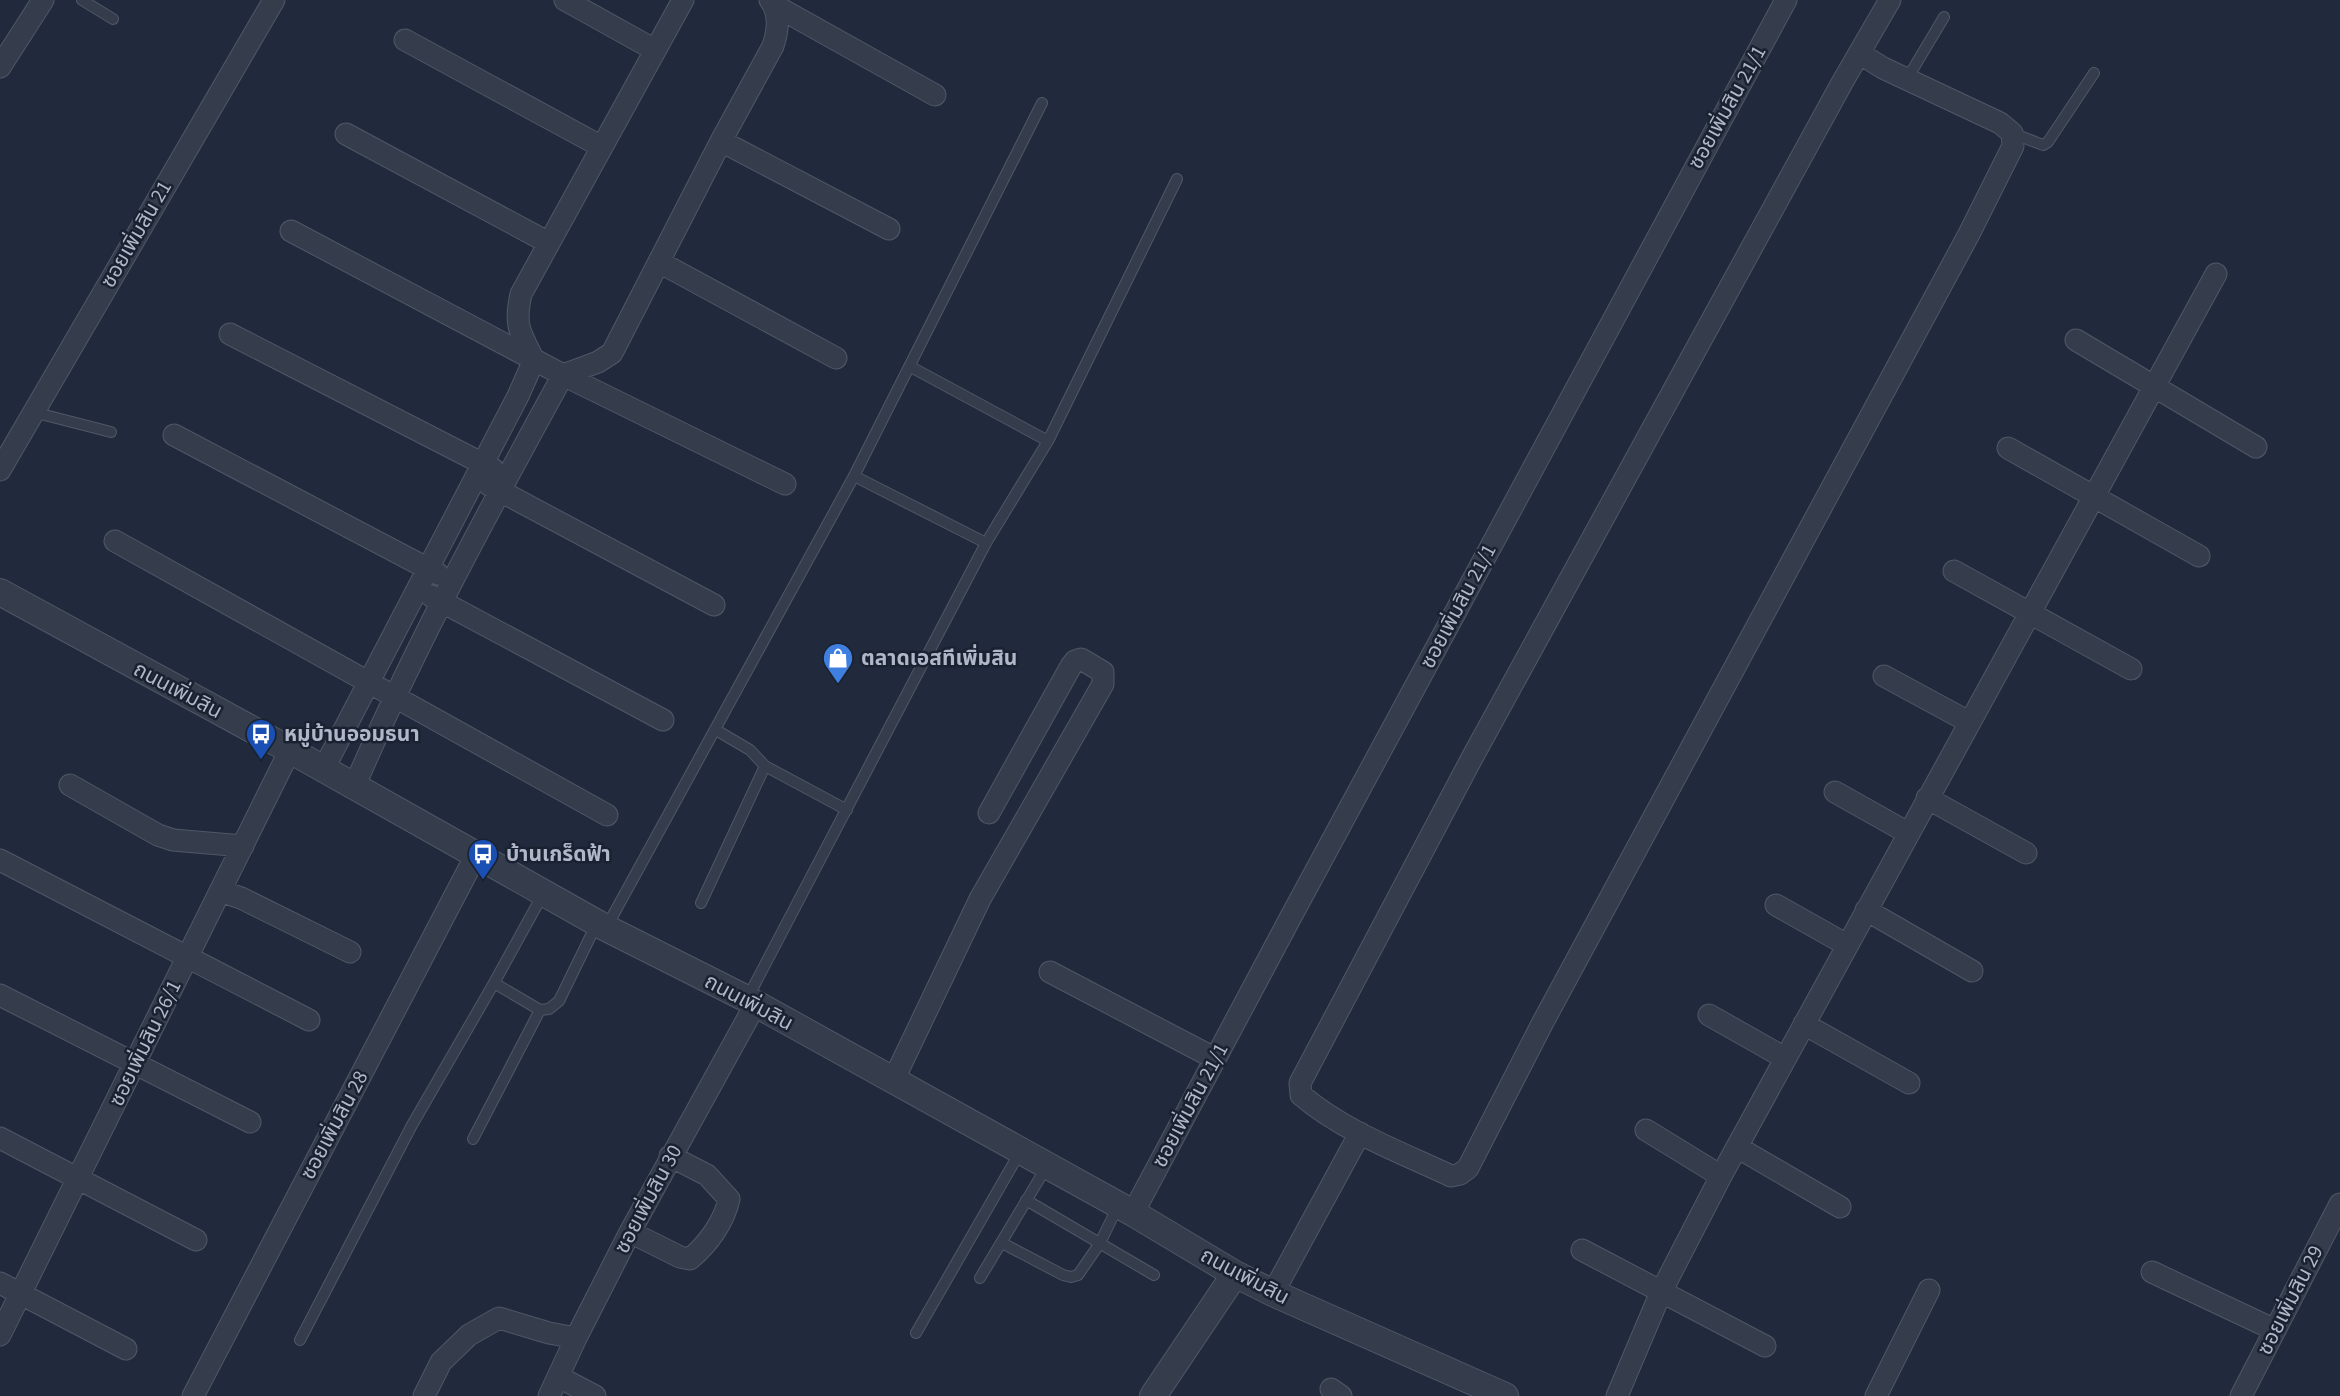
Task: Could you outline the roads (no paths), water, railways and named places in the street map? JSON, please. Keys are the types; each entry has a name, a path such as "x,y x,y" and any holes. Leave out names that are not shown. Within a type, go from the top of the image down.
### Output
{"street":[{"path":"0,67 43,0"},
{"name":"ซอยเพิ่มสิน 21","path":"0,470 274,0"},
{"path":"565,0 655,50"},
{"path":"534,360 520,332 517,316 521,294 682,0"},
{"name":"ซอยเพิ่มสิน 21/1","path":"1126,1210 1214,1058 1786,0"},
{"path":"1859,53 1883,68 2000,123 2012,134 2013,146 1969,234 1543,1022 1468,1168 1451,1176 1360,1133 1312,1105 1301,1094 1300,1083 1479,744 1859,53 1890,0"},
{"path":"772,3 935,95"},
{"path":"354,787 453,582 563,375 598,362 612,353 773,46 778,30 772,3"},
{"path":"405,40 602,147"},
{"path":"346,134 549,243"},
{"path":"721,141 889,229"},
{"path":"292,231 563,375 785,484"},
{"path":"659,262 835,358"},
{"path":"1617,1396 1661,1292 1721,1176 2216,274"},
{"path":"230,334 504,484 714,605"},
{"path":"2076,340 2256,447"},
{"path":"323,770 534,360"},
{"path":"174,435 453,582"},
{"path":"2008,448 2199,556"},
{"path":"115,541 607,815"},
{"path":"1954,571 2131,670"},
{"path":"417,587 663,720"},
{"name":"ถนนเพิ่มสิน","path":"0,592 290,750 543,894 751,1002 1126,1210 1235,1274 1463,1387 1505,1396"},
{"path":"893,1081 980,899 1103,684 1103,672 1081,659 1075,661 989,813"},
{"path":"1884,676 1969,722"},
{"name":"ซอยเพิ่มสิน 26/1","path":"0,1335 290,750"},
{"path":"70,785 158,835 173,840 243,846"},
{"path":"1835,792 1908,833"},
{"path":"1927,798 2026,853"},
{"name":"ซอยเพิ่มสิน 28","path":"192,1396 476,855"},
{"path":"0,860 309,1020"},
{"path":"220,891 242,898 350,953"},
{"path":"1776,905 1847,945"},
{"path":"1866,910 1972,971"},
{"path":"1050,972 1214,1058"},
{"path":"0,995 250,1122"},
{"name":"ซอยเพิ่มสิน 30","path":"549,1396 630,1232 751,1002"},
{"path":"1709,1014 1785,1058"},
{"path":"1804,1024 1909,1083"},
{"path":"1646,1130 1721,1176"},
{"path":"1273,1293 1360,1133"},
{"path":"0,1138 196,1240"},
{"path":"1737,1147 1840,1207"},
{"path":"630,1232 680,1257 690,1259 709,1241 727,1209 729,1199 707,1175 670,1156"},
{"name":"ซอยเพิ่มสิน 29","path":"2241,1396 2340,1204"},
{"path":"1582,1250 1765,1346"},
{"path":"2152,1272 2275,1329"},
{"path":"1153,1396 1235,1274"},
{"path":"0,1283 126,1349"},
{"path":"1876,1396 1929,1290"},
{"path":"424,1396 441,1362 469,1335 499,1318 576,1338"},
{"path":"559,1377 595,1396"}],"lane":[{"path":"82,0 113,19"},
{"path":"1907,79 1944,17"},
{"path":"2012,134 2043,145 2048,142 2094,73"},
{"path":"494,983 540,1010 550,1009 558,1001 716,730 855,476 1042,103"},
{"path":"751,1002 986,543 1048,441 1177,178"},
{"path":"911,367 1048,441"},
{"path":"33,412 111,432"},
{"path":"855,476 986,543"},
{"path":"716,730 750,750 765,766 847,810"},
{"path":"701,903 765,766"},
{"path":"300,1340 412,1125 543,894"},
{"path":"473,1139 540,1010"},
{"path":"916,1333 1020,1152"},
{"path":"980,1278 1047,1166"},
{"path":"1026,1200 1154,1275"},
{"path":"1002,1243 1071,1277 1083,1270 1126,1210"}],"place":[{"name":"ตลาดเอสทีเพิ่มสิน","path":"838,685"},
{"name":"หมู่บ้านออมธนา","path":"261,761"},
{"name":"บ้านเกร็ดฟ้า","path":"483,881"}]}
